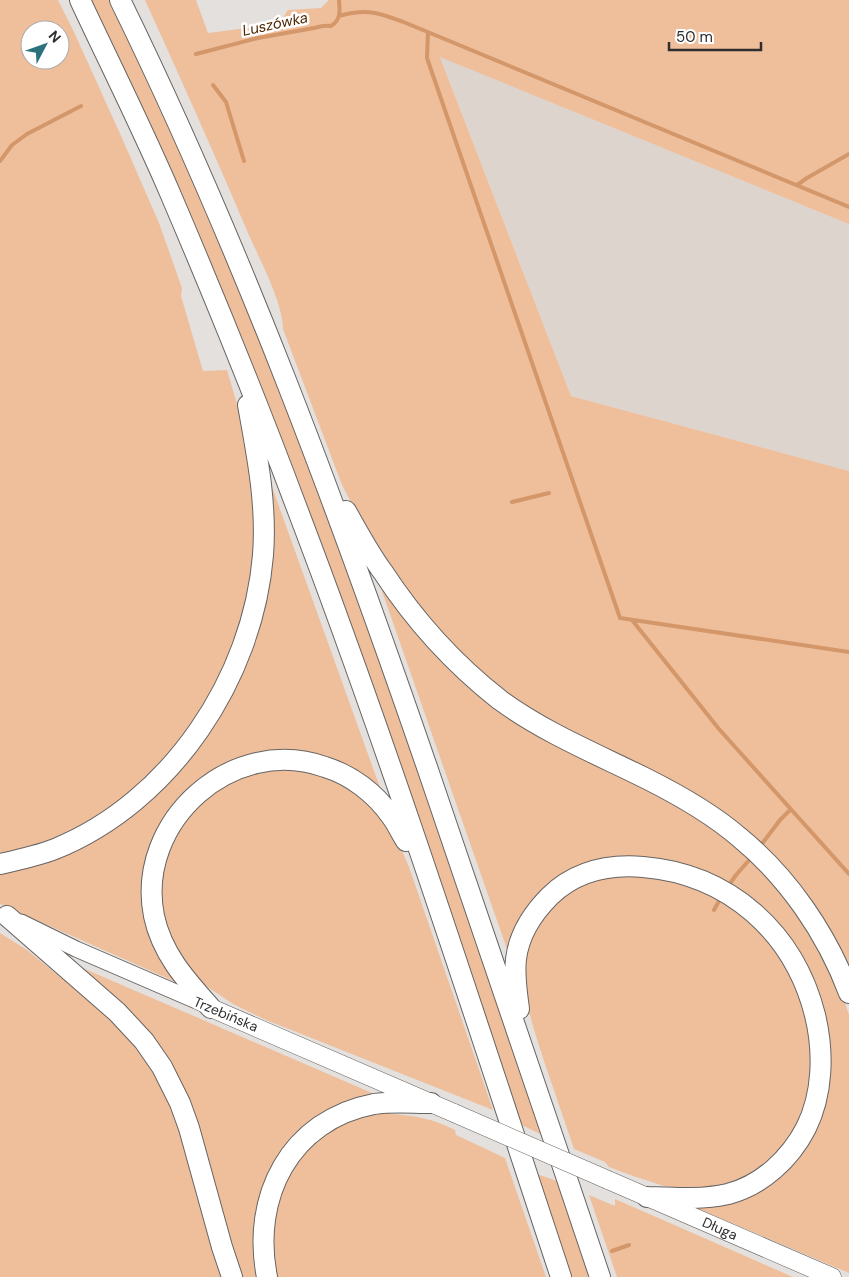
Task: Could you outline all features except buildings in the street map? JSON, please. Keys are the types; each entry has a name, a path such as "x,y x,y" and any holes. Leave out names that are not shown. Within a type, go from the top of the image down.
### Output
{"highway":[{"path":"80,0 142,131 213,294 321,571 427,874 562,1277"},
{"path":"120,0 168,100 210,196 284,375 318,464 382,636 600,1277"},
{"path":"0,864 41,854 68,844 119,813 154,784 172,764 204,722 226,684 237,661 258,590 264,538 260,474 242,366"},
{"path":"318,464 383,573 417,620 438,644 494,694 532,721 679,796 703,810 738,836 770,866 811,918 830,952 849,993"},
{"path":"211,1008 177,968 164,945 154,917 152,882 158,855 173,821 192,798 220,777 248,765 278,760 308,762 337,771 363,787 384,807 427,874"},
{"path":"524,1051 515,973 519,944 530,921 544,902 565,883 585,873 606,867 638,866 668,870 695,878 721,890 749,909 781,941 799,970 806,987 813,1006 820,1041 821,1058 818,1092 809,1123 793,1150 773,1170 753,1184 740,1190 704,1198 647,1197"},
{"path":"3,914 117,1012 144,1041 162,1067 190,1128 232,1277"},
{"path":"267,1277 263,1247 267,1207 280,1171 302,1140 332,1119 354,1110 388,1102 431,1103"}],"main road":[{"name":"Trzebińska","path":"3,914 76,949 608,1180"},
{"name":"Długa","path":"608,1180 832,1277"}],"shaded area":[{"path":"0,0 58,0 68,20 20,20 20,70 70,70 70,24 159,223 182,288 181,296 203,371 227,370 247,438 256,497 256,558 245,617 209,700 159,768 104,815 64,838 0,856"},
{"path":"89,0 112,0 204,201 288,408 342,549 454,871 542,1135 518,1123 433,872"},
{"path":"145,0 196,0 208,33 247,28 275,30 288,10 321,8 329,0 849,0 849,224 440,57 571,396 849,471 849,974 790,876 489,682 421,614 368,535 342,485 283,329 282,318 270,281"},
{"path":"440,56 849,224 849,471 571,396"},
{"path":"271,484 383,796 362,777 242,759 150,860 178,983 0,904 0,869 112,826 235,680"},
{"path":"376,574 440,655 662,793 741,847 806,923 843,997 849,1015 849,1273 694,1207 792,1164 804,1150 816,1130 824,1111 828,1087 828,1031 820,997 796,947 738,890 590,864 508,952"},
{"path":"291,767 332,777 372,803 394,832 409,867 493,1110 266,1020 233,1004 198,979 176,953 159,905 159,883 169,841 196,804 248,773"},
{"path":"621,875 648,876 697,888 740,912 774,946 803,998 813,1056 807,1105 791,1141 769,1163 748,1177 713,1189 664,1186 609,1167 605,1162 574,1149 531,1018 523,978 523,966 528,947 537,926 556,902 586,884"},
{"path":"0,933 27,950 60,977 63,974 129,1031 174,1106 225,1277 0,1277"},
{"path":"78,966 379,1096 295,1135 281,1152 271,1169 261,1277 237,1277 185,1102"},
{"path":"390,1109 390,1114 423,1118 447,1126 455,1130 456,1135 505,1158 546,1277 274,1277 271,1220 295,1159 335,1124"},
{"path":"537,1174 557,1181 589,1277 571,1277"},
{"path":"589,1195 615,1206 615,1199 793,1277 617,1277"}],"waterway":[{"name":"Luszówka","path":"196,54 258,38 331,26 338,18 340,11 339,0"},
{"path":"339,16 358,12 381,14 849,207"},
{"path":"428,32 427,58 620,618 849,652"},
{"path":"213,85 226,102 244,161"},
{"name":"Luszówka","path":"0,161 12,145 27,134 81,106"},
{"path":"797,185 849,154"},
{"path":"512,502 549,493"},
{"path":"632,620 719,729 849,874"},
{"path":"761,845 791,809"},
{"path":"729,885 751,858"},
{"path":"714,910 720,899"},
{"path":"612,1251 629,1245"}]}
